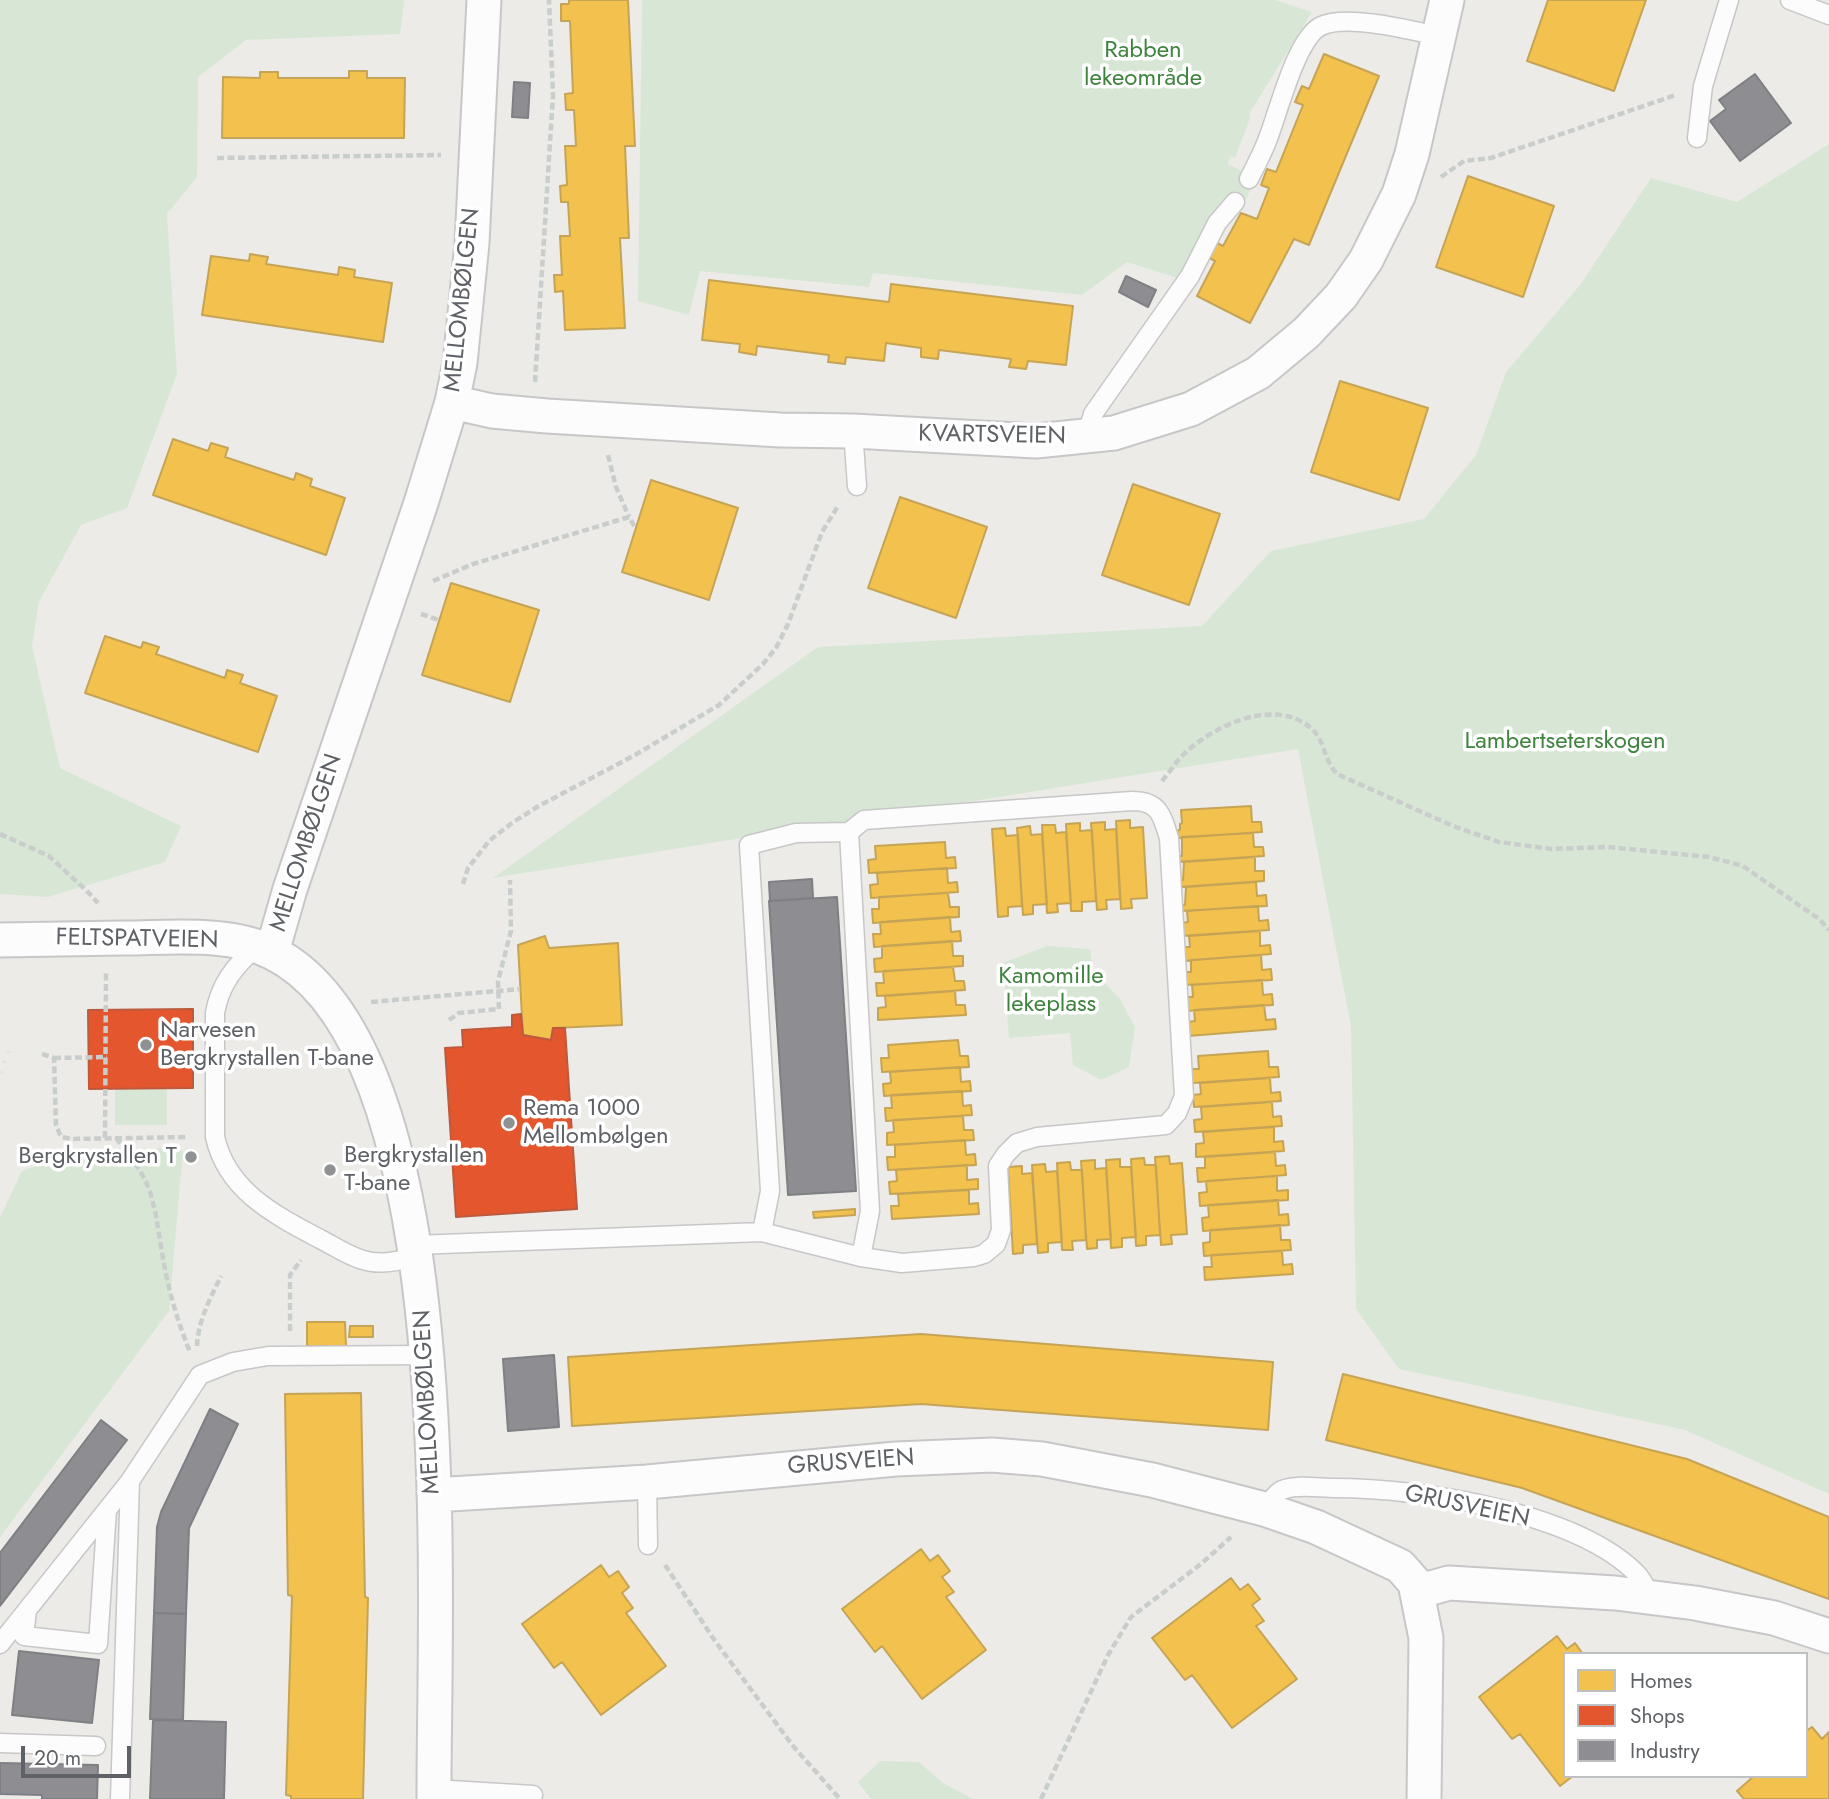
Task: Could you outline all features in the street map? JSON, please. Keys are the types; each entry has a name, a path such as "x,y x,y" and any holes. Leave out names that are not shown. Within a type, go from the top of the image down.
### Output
{"street":[{"name":"MELLOMBØLGEN","path":"434,1794 434,1495 427,1355 416,1251 390,1138 371,1072 335,1007 309,978 264,950 290,889 421,503 452,402 463,338 472,243 484,0"},
{"name":"KVARTSVEIEN","path":"452,402 492,411 606,419 1036,442 1114,433 1191,409 1258,373 1306,333 1341,296 1366,260 1399,194 1412,154 1447,0"},
{"name":"FELTSPATVEIEN","path":"0,940 196,937 240,942 264,950"},
{"name":"GRUSVEIEN","path":"434,1495 647,1482 896,1459 992,1455 1042,1459 1152,1480 1261,1509 1316,1527 1400,1566 1415,1583 1417,1592"},
{"path":"1424,1799 1426,1638 1417,1592 1449,1583 1615,1593 1695,1603 1774,1618 1829,1636"}],"lane":[{"path":"1697,138 1703,86 1729,0"},
{"path":"1790,0 1829,15"},
{"path":"1249,179 1267,140 1294,67 1309,37 1321,26 1338,23 1378,24 1438,36"},
{"path":"1086,438 1093,414 1190,276 1217,223 1235,202"},
{"path":"853,431 857,486"},
{"path":"357,1273 416,1251 762,1232 862,1257 902,1263 964,1259 984,1254 996,1244 1001,1230 998,1166 1017,1143 1037,1137 1166,1125 1177,1113 1184,1097 1169,838 1160,812 1146,801 864,820 849,832 796,834 749,845 770,1191 762,1232"},
{"path":"849,832 870,1211 862,1257"},
{"path":"264,950 232,970 218,999 215,1013 215,1138 219,1155 227,1171 264,1208 339,1249 364,1260 379,1263"},
{"path":"0,1644 130,1481 200,1375 233,1362 268,1356 427,1355"},
{"path":"120,1799 130,1481"},
{"path":"647,1482 648,1545"},
{"name":"GRUSVEIEN","path":"1261,1509 1280,1491 1295,1488 1360,1488 1443,1497 1506,1510 1570,1532 1615,1555 1639,1576 1651,1597"},
{"path":"27,1610 24,1636 98,1644 107,1510"},
{"path":"0,1743 96,1746"},
{"path":"434,1794 533,1795"}],"path":[{"path":"534,393 553,95 550,0"},
{"path":"1445,175 1464,162 1492,158 1703,86"},
{"path":"217,158 477,155"},
{"path":"606,419 606,444 611,467 629,517 636,528"},
{"path":"463,884 468,869 489,841 512,823 719,705 764,664 788,624 822,532 838,506 857,486"},
{"path":"428,584 473,564 629,517"},
{"path":"1146,801 1185,752 1216,731 1239,719 1258,715 1296,719 1318,735 1329,766 1337,774 1453,826 1499,842 1552,849 1620,848 1709,858 1744,866 1819,919 1829,930"},
{"path":"0,834 49,856 104,910"},
{"path":"449,1020 459,1013 499,1009 498,981 511,930 510,880"},
{"path":"106,969 106,1138"},
{"path":"366,1003 520,989"},
{"path":"42,1054 54,1058 107,1057"},
{"path":"54,1058 59,1134 72,1139 215,1138"},
{"path":"116,1138 135,1163 151,1195 178,1322"},
{"path":"290,1335 290,1275 299,1262"},
{"path":"200,1375 198,1334 206,1305 221,1276"},
{"path":"1041,1799 1108,1655 1131,1617 1201,1564 1261,1509"},
{"path":"648,1545 655,1550 715,1641 785,1735 840,1799"}],"green space":[{"path":"0,0 404,0 400,34 246,40 198,77 197,177 167,214 177,374 127,508 81,525 39,602 32,646 60,768 181,826 165,862 48,897 0,894"},
{"name":"Rabben lekeområde","path":"642,0 1275,0 1312,12 1249,114 1250,118 1235,158 1230,156 1228,164 1255,178 1245,202 1231,204 1187,281 1127,262 1082,295 873,273 869,287 700,271 689,315 638,301"},
{"name":"Lambertseterskogen","path":"1829,144 1829,1494 1685,1430 1399,1369 1356,1309 1351,1027 1298,749 493,878 818,647 1202,626 1271,551 1424,519 1476,455 1506,372 1580,285 1651,178 1737,202"},
{"name":"Kamomille lekeplass","path":"1047,946 1090,949 1093,970 1120,999 1135,1027 1129,1067 1101,1080 1073,1065 1070,1033 1009,1038 1003,963"},
{"path":"167,1088 167,1125 115,1125 115,1089"},
{"path":"178,1148 183,1151 169,1311 0,1537 0,1217 22,1171 90,1149"},
{"path":"880,1761 919,1762 943,1783 973,1799 871,1799 858,1782"}],"building: Homes":[{"path":"569,0 628,0 635,146 625,146 629,238 620,238 625,328 565,330 563,291 555,292 554,275 562,275 560,236 570,236 568,202 561,202 560,186 567,185 565,146 576,146 574,110 566,110 565,94 573,93 570,21 561,21 561,4 569,4"},
{"path":"1548,0 1646,0 1614,91 1527,61"},
{"path":"1324,54 1379,76 1309,245 1294,239 1250,323 1197,296 1215,261 1209,258 1217,243 1223,246 1241,213 1257,219 1269,188 1261,185 1267,169 1276,172 1303,105 1295,102 1302,86 1309,89"},
{"path":"349,71 367,71 367,78 405,78 404,138 222,138 223,77 260,78 260,72 278,72 278,78 349,78"},
{"path":"1468,176 1554,206 1523,297 1436,267"},
{"path":"250,254 268,257 266,264 338,275 339,267 355,270 354,277 392,283 383,342 202,315 211,256 249,261"},
{"path":"709,280 889,302 891,284 1073,306 1066,365 1028,361 1026,369 1009,367 1011,359 939,350 938,359 921,357 921,348 886,343 884,361 846,357 845,364 828,362 829,355 757,346 756,355 739,352 740,344 702,340"},
{"path":"1340,381 1428,408 1399,500 1311,472"},
{"path":"173,439 208,451 211,443 228,448 225,457 294,480 296,473 312,479 310,486 345,498 326,555 153,495"},
{"path":"651,480 738,508 709,600 622,572"},
{"path":"1133,484 1220,514 1189,605 1102,575"},
{"path":"900,497 987,527 956,618 868,588"},
{"path":"451,583 539,610 510,702 422,675"},
{"path":"105,636 141,648 143,642 159,647 156,654 225,678 227,670 243,675 240,683 277,696 258,752 85,693"},
{"path":"1251,806 1252,822 1261,822 1262,832 1175,838 1174,831 1180,830 1182,823 1181,810"},
{"path":"1130,820 1130,828 1143,827 1147,898 1131,899 1132,908 1121,909 1116,821"},
{"path":"1105,822 1105,830 1116,829 1120,899 1106,900 1107,909 1097,910 1091,823"},
{"path":"1080,823 1080,831 1092,830 1096,901 1082,902 1082,911 1071,911 1066,824"},
{"path":"1042,825 1055,825 1056,833 1066,832 1071,903 1057,904 1058,912 1047,913"},
{"path":"1030,826 1031,835 1042,834 1047,904 1033,905 1033,914 1023,915 1017,828"},
{"path":"1005,828 1006,836 1018,835 1022,906 1008,907 1008,916 998,917 992,829"},
{"path":"1253,833 1254,847 1263,847 1264,856 1176,862 1176,856 1182,856 1182,837"},
{"path":"945,842 946,858 955,857 956,868 869,873 868,860 876,859 875,846"},
{"path":"1255,857 1255,871 1264,871 1264,881 1179,887 1178,881 1183,880 1184,862"},
{"path":"947,868 948,883 957,882 958,892 871,898 870,885 878,884 877,873"},
{"path":"1256,882 1257,896 1266,895 1267,906 1180,911 1179,905 1185,905 1186,887"},
{"path":"948,893 950,907 959,907 959,917 873,923 872,909 879,909 879,897"},
{"path":"1258,906 1259,921 1268,920 1269,930 1181,936 1180,923 1188,922 1187,911"},
{"path":"950,917 951,932 960,931 961,941 874,947 873,934 881,934 880,922"},
{"path":"1260,931 1260,946 1270,945 1271,954 1182,961 1182,947 1190,947 1189,936"},
{"path":"545,936 549,948 618,943 622,1025 553,1028 551,1040 523,1035 518,945"},
{"path":"952,941 953,956 963,956 963,966 875,972 874,959 882,958 882,946"},
{"path":"1261,955 1262,970 1271,969 1272,980 1185,985 1184,972 1191,972 1191,960"},
{"path":"953,967 955,981 964,981 965,990 877,996 876,983 884,983 883,971"},
{"path":"1262,980 1263,995 1272,994 1273,1005 1186,1011 1185,997 1193,997 1192,985"},
{"path":"955,991 956,1005 965,1005 966,1015 878,1020 878,1008 886,1007 885,996"},
{"path":"1264,1005 1266,1020 1275,1019 1276,1029 1188,1036 1187,1022 1195,1021 1194,1010"},
{"path":"958,1040 960,1056 968,1056 969,1067 882,1072 881,1058 889,1058 888,1045"},
{"path":"1268,1051 1269,1067 1278,1067 1279,1077 1192,1083 1191,1069 1199,1069 1198,1056"},
{"path":"960,1067 961,1082 970,1081 971,1091 884,1096 883,1084 891,1083 890,1072"},
{"path":"1270,1078 1271,1093 1280,1092 1281,1101 1194,1107 1193,1095 1201,1094 1200,1083"},
{"path":"962,1091 963,1106 971,1105 972,1115 886,1121 885,1108 892,1108 891,1095"},
{"path":"1272,1102 1273,1117 1281,1116 1282,1126 1195,1132 1194,1120 1202,1119 1201,1107"},
{"path":"963,1116 964,1130 973,1130 974,1140 887,1145 887,1133 894,1132 893,1120"},
{"path":"1274,1127 1274,1142 1283,1141 1284,1151 1196,1157 1196,1144 1204,1143 1203,1132"},
{"path":"965,1140 966,1155 975,1154 976,1165 888,1170 887,1157 895,1157 895,1145"},
{"path":"1275,1152 1276,1166 1285,1165 1286,1175 1198,1182 1197,1168 1205,1168 1205,1157"},
{"path":"1169,1156 1170,1164 1182,1163 1187,1234 1171,1235 1172,1244 1161,1245 1155,1157"},
{"path":"1144,1158 1145,1165 1156,1165 1160,1235 1146,1236 1146,1245 1136,1246 1131,1159"},
{"path":"1120,1159 1120,1167 1131,1167 1136,1237 1122,1238 1122,1247 1111,1248 1106,1160"},
{"path":"1095,1160 1095,1169 1106,1168 1111,1239 1097,1240 1097,1248 1087,1249 1081,1161"},
{"path":"1070,1162 1071,1170 1082,1170 1086,1240 1072,1241 1073,1250 1062,1250 1057,1163"},
{"path":"1045,1164 1046,1172 1057,1171 1062,1242 1048,1243 1048,1252 1038,1253 1032,1165"},
{"path":"967,1165 967,1180 978,1179 978,1189 890,1194 889,1182 897,1181 896,1170"},
{"path":"1022,1166 1022,1174 1032,1173 1037,1244 1023,1245 1023,1253 1013,1254 1008,1167"},
{"path":"1277,1176 1277,1191 1288,1190 1288,1200 1200,1206 1199,1193 1207,1192 1206,1181"},
{"path":"969,1190 969,1204 978,1203 979,1214 892,1219 891,1206 899,1206 898,1194"},
{"path":"1278,1200 1279,1215 1288,1214 1289,1225 1203,1231 1202,1218 1209,1217 1208,1205"},
{"path":"855,1209 855,1215 814,1218 813,1212"},
{"path":"1280,1225 1281,1240 1290,1240 1291,1250 1204,1256 1203,1243 1210,1242 1210,1230"},
{"path":"1282,1251 1283,1265 1292,1264 1293,1274 1205,1280 1204,1267 1212,1267 1211,1255"},
{"path":"307,1322 345,1322 346,1346 307,1346"},
{"path":"350,1326 373,1326 373,1337 349,1337"},
{"path":"921,1334 1273,1362 1268,1430 921,1404 572,1426 568,1357"},
{"path":"1343,1374 1687,1459 1829,1517 1829,1599 1522,1488 1326,1440"},
{"path":"361,1393 365,1597 368,1598 363,1799 291,1799 291,1796 286,1795 292,1596 288,1595 285,1394"},
{"path":"921,1549 930,1561 938,1555 950,1571 942,1577 954,1592 946,1597 986,1650 922,1699 882,1646 875,1652 842,1609"},
{"path":"601,1565 609,1577 618,1571 629,1587 622,1593 633,1608 626,1613 666,1666 601,1715 562,1662 554,1668 522,1624"},
{"path":"1231,1578 1240,1590 1248,1584 1260,1599 1252,1605 1264,1621 1256,1626 1297,1679 1232,1728 1192,1675 1185,1680 1152,1638"},
{"path":"1557,1636 1567,1649 1575,1643 1582,1652 1563,1652 1563,1778 1570,1778 1560,1786 1520,1734 1512,1739 1479,1697"},
{"path":"1812,1727 1822,1739 1829,1732 1829,1799 1744,1799 1737,1791 1752,1778 1808,1778 1808,1730"}],"building: Shops":[{"path":"193,1009 193,1088 89,1089 88,1010"},
{"path":"521,1014 523,1035 551,1040 553,1028 565,1028 577,1209 456,1217 445,1048 463,1047 462,1030 512,1027 512,1015"}],"building: Industry":[{"path":"1755,74 1791,123 1740,161 1710,121 1726,109 1719,100"},
{"path":"514,82 530,83 528,118 512,117"},
{"path":"1126,276 1156,290 1148,307 1119,292"},
{"path":"812,879 813,898 770,901 769,882"},
{"path":"837,897 856,1191 788,1195 769,901"},
{"path":"554,1355 559,1427 508,1431 503,1359"},
{"path":"210,1409 238,1424 189,1528 186,1614 154,1613 157,1527 161,1512"},
{"path":"101,1420 127,1440 0,1606 0,1553"},
{"path":"154,1613 186,1614 183,1720 150,1719"},
{"path":"19,1651 99,1660 92,1723 12,1715"},
{"path":"153,1720 226,1722 224,1799 150,1799"},
{"path":"0,1763 98,1765 97,1799 42,1799 42,1795 0,1794"}],"railway":[{"path":"0,1073 9,1051"}],"place":[{"name":"Narvesen Bergkrystallen T-bane","path":"146,1045"},
{"name":"Rema 1000 Mellombølgen","path":"509,1123"},
{"name":"Bergkrystallen T","path":"191,1157"},
{"name":"Bergkrystallen T-bane","path":"330,1170"}]}
